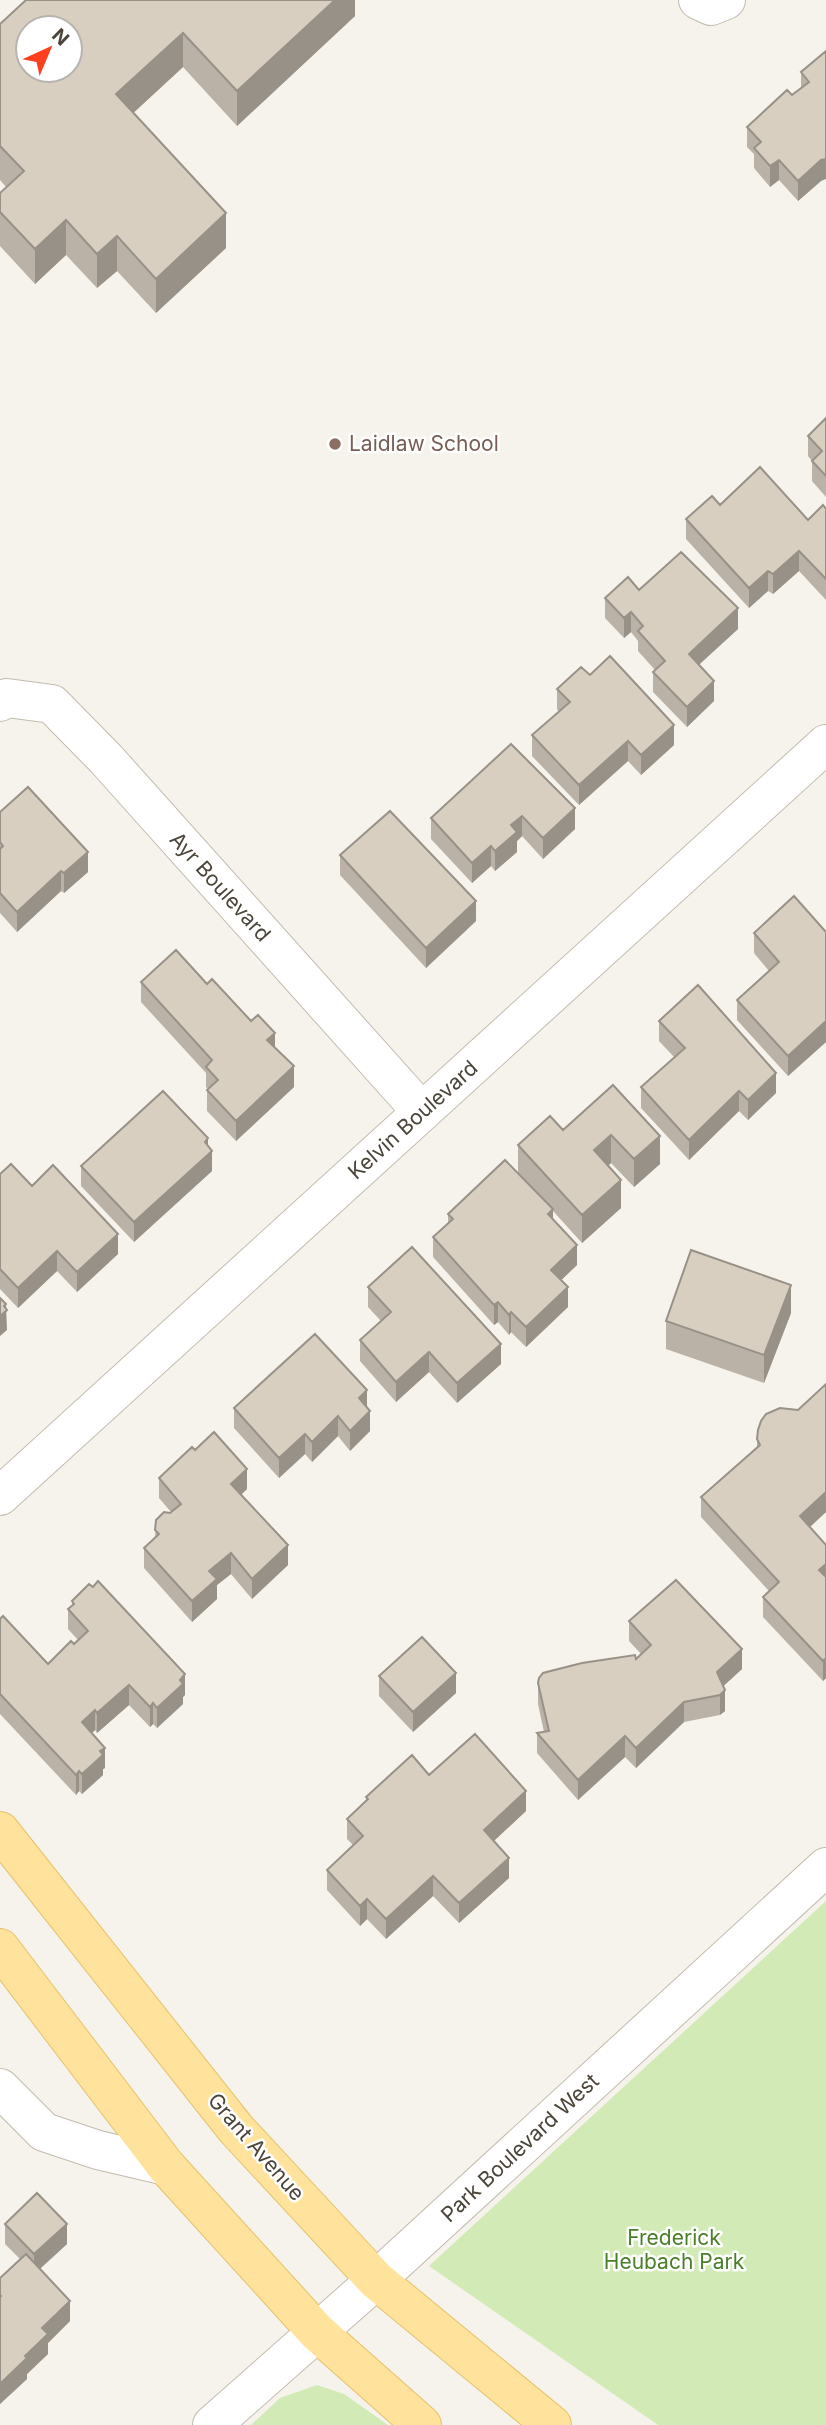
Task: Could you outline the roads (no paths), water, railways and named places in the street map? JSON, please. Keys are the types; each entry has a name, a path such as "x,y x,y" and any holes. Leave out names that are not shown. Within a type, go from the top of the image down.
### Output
{"main road":[{"name":"Grant Avenue","path":"0,1831 236,2129 376,2280 552,2425"},
{"path":"0,1948 166,2166 317,2332 422,2425"}],"street":[{"path":"698,0 711,6 726,0"},
{"name":"Ayr Boulevard","path":"0,702 7,698 52,704 106,759 422,1112"},
{"name":"Kelvin Boulevard","path":"0,1496 826,744"},
{"name":"Park Boulevard West","path":"212,2425 376,2280 826,1867"},
{"path":"0,2088 44,2132 98,2150 166,2166"}],"place":[{"name":"Laidlaw School","path":"335,444"}],"park label":[{"name":"Frederick Heubach Park","path":"674,2250"}]}
